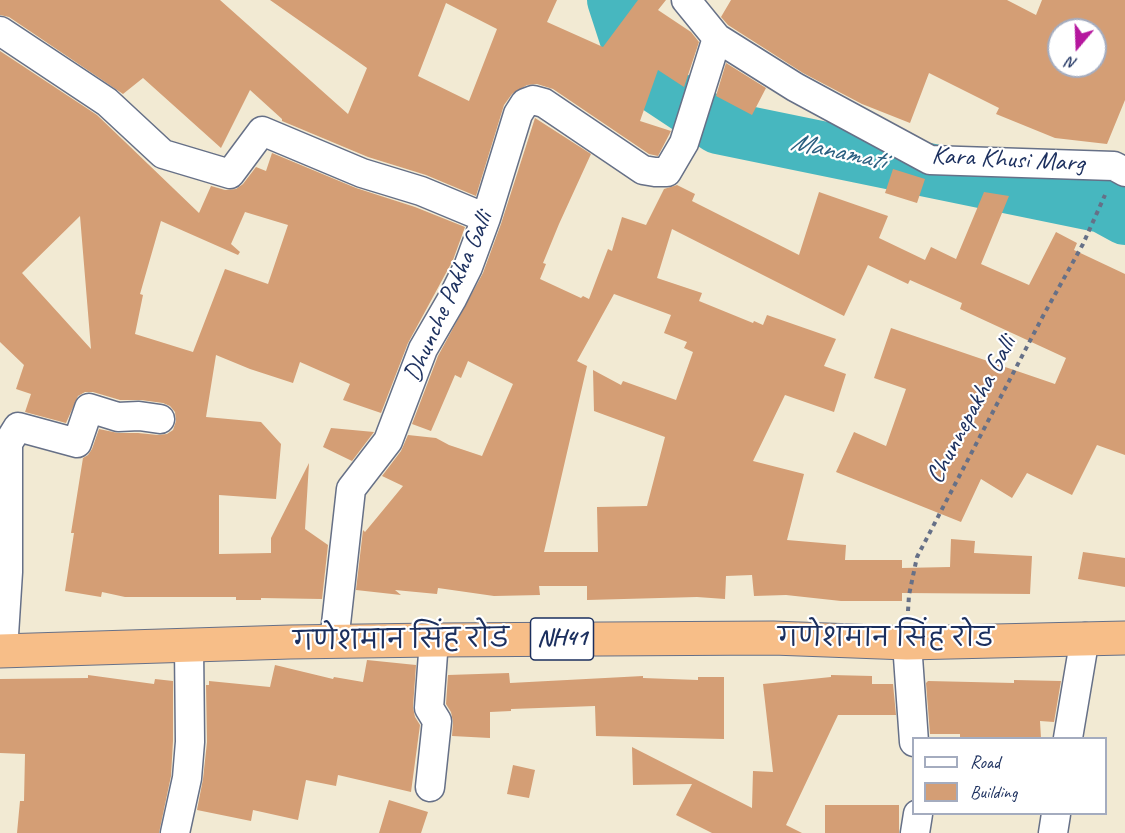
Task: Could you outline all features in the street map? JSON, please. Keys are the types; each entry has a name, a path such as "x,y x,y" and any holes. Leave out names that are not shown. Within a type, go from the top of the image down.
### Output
{"highway":[{"name":"गणेशमान सिंह रोड","path":"1,651 434,640 773,638 907,643 1085,637 1125,638"}],"street":[{"name":"Kara Khusi Marg","path":"686,0 717,38 795,87 930,160 1114,166 1125,172"},
{"path":"0,31 107,102 164,154 230,174 262,131 362,172 422,191 486,218"},
{"name":"Dhunche Pakha Galli","path":"334,642 351,489 388,441 423,349 468,267 486,218 518,114 525,103 532,100 544,103 643,170 667,171 684,143 717,38"},
{"path":"1,651 8,572 8,443 18,427 77,443 89,408 118,417 139,416 160,419"},
{"path":"1068,737 1085,637"},
{"path":"430,787 437,721 429,708 434,640"},
{"path":"907,643 914,737"},
{"path":"175,833 188,769 189,646"},
{"path":"915,833 918,815"},
{"path":"1053,833 1056,815"}],"path":[{"name":"Chunnepakha Galli","path":"907,643 909,595 917,557 1102,204"}],"building":[{"path":"0,0 220,0 348,114 367,68 270,0 557,0 547,22 603,47 638,0 666,0 658,10 691,32 699,42 684,87 658,70 640,121 671,131 658,156 649,154 553,89 537,84 527,85 512,94 504,105 476,196 426,175 368,157 282,121 250,90 221,148 143,78 123,94 9,17 0,15","holes":["446,3 497,29 469,101 418,76"]},
{"path":"731,0 1007,0 1036,15 1042,0 1125,0 1125,100 1107,144 1055,138 996,114 999,108 929,73 910,123 862,104 803,73 728,25 721,17"},
{"path":"0,51 97,115 199,213 211,186 225,190 236,189 243,184 256,167 266,171 272,153 356,188 415,207 465,227 453,260 408,343 381,413 343,400 350,384 300,362 293,383 216,355 206,417 261,422 281,444 276,499 219,495 219,554 271,553 271,538 309,463 305,529 328,545 322,599 236,600 236,597 125,597 102,592 101,597 65,591 74,533 71,533 83,458 92,449 99,429 118,433 167,434 173,430 176,421 175,412 163,403 120,400 85,392 78,396 66,423 25,412 31,394 16,389 24,365 0,342","holes":["245,212 288,225 268,284 225,269 193,352 135,334 143,295 140,294 161,221 238,255 240,252 231,244","80,216 91,349 22,273"]},
{"path":"726,63 766,88 752,115 716,96"},
{"path":"535,118 591,154 543,263 546,264 540,279 581,298 583,296 589,299 608,249 612,251 622,217 646,225 664,189 677,185 695,194 692,201 799,255 819,192 888,216 879,238 925,260 931,247 956,259 984,192 1009,196 981,264 1029,285 1056,232 1077,243 1074,250 1125,274 1125,455 1097,445 1072,495 1027,473 1012,498 981,479 961,522 836,472 854,432 886,446 906,389 874,378 891,328 1055,384 1066,358 960,309 962,303 910,280 908,284 868,265 844,316 672,229 657,278 702,293 699,301 753,323 754,321 763,325 767,315 836,339 824,366 846,374 834,412 785,395 753,461 804,474 787,540 846,545 845,560 902,560 902,568 950,567 951,539 975,541 974,553 1032,556 1030,594 902,593 902,601 841,601 786,595 754,596 752,575 726,576 725,599 697,597 587,600 587,586 539,586 540,595 494,596 438,588 437,594 395,590 401,595 356,590 363,530 365,532 403,486 382,476 401,451 408,435 436,438 482,456 513,384 468,361 461,378 455,375 431,431 412,424 438,356 483,273","holes":["614,294 671,315 664,333 687,342 684,348 693,352 676,400 623,381 621,385 593,370 594,411 665,437 647,506 597,507 598,552 544,552 587,366 577,361"]},
{"path":"893,169 925,179 917,203 885,193"},
{"path":"331,428 374,432 352,461 323,447"},
{"path":"1083,552 1125,558 1125,587 1078,579"},
{"path":"367,660 416,665 413,707 420,725 411,792 338,775 336,786 306,780 298,820 253,810 251,821 197,810 207,742 206,685 209,685 209,681 270,687 275,665 333,679 334,677 363,682"},
{"path":"509,673 510,683 643,676 643,678 698,680 698,677 724,677 724,739 596,736 595,706 490,712 490,738 452,736 453,722 446,704 448,675"},
{"path":"88,675 154,684 155,679 173,681 171,776 159,833 17,833 20,801 24,801 25,754 0,753 0,679 88,678"},
{"path":"831,675 872,676 872,684 893,684 896,715 838,715 786,825 802,833 712,833 676,815 692,784 633,785 632,747 752,808 753,771 773,772 763,684 831,677"},
{"path":"1014,680 1061,681 1054,722 1040,721 1041,737 960,737 960,734 930,734 926,683 928,681 1014,683"},
{"path":"513,765 535,770 529,798 507,794"},
{"path":"389,800 428,812 421,833 379,833"},
{"path":"825,805 899,805 899,833 825,833"}],"waterway":[{"name":"Manamati","path":"614,0 638,74 718,127 1103,206 1125,218"}]}
